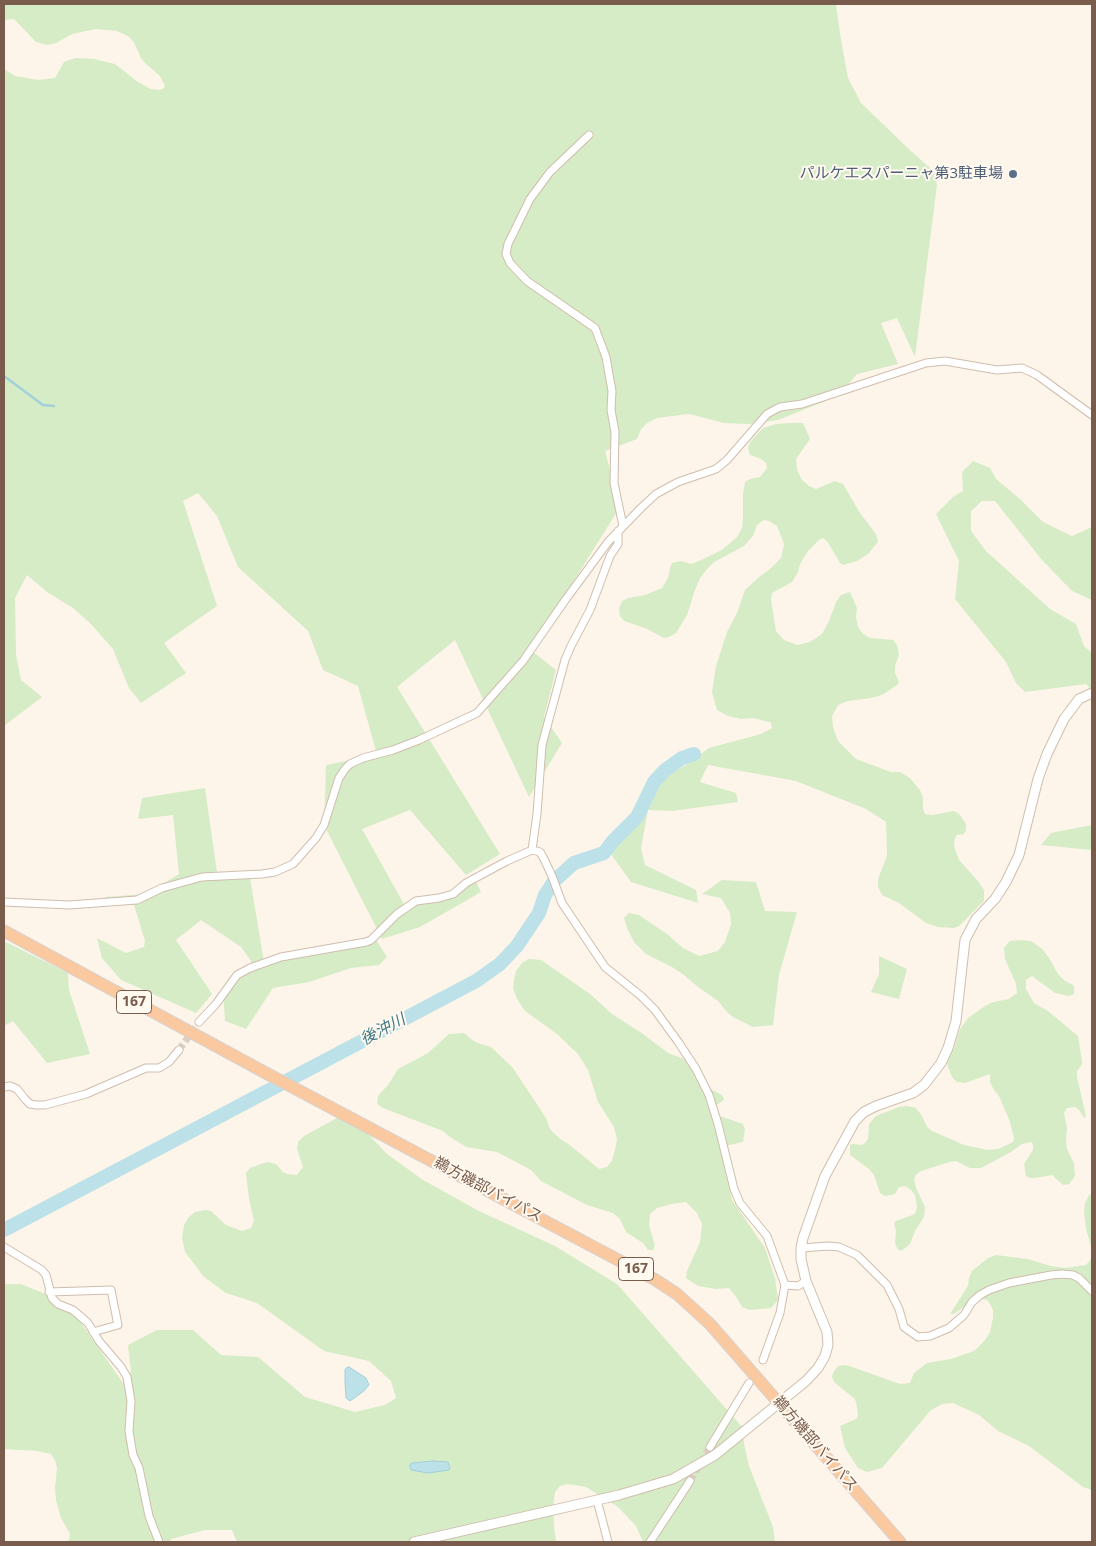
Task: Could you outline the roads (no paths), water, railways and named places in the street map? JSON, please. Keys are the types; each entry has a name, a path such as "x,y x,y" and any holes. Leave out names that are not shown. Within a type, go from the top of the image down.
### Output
{"highway":[{"name":"鵜方磯部バイパス","path":"4,932 654,1279 700,1314 900,1542"}],"street":[{"path":"532,850 537,814 542,745 565,660 590,610 610,556 618,544 621,529 614,483 615,432 611,410 612,391 606,357 594,328 527,281 510,263 506,254 508,244 530,198 550,172 589,135"},
{"path":"4,902 68,904 137,900 162,888 202,877 262,874 275,872 293,864 316,838 324,825 339,778 350,764 419,740 477,713 523,662 608,542 656,494 678,482 716,469 727,460 767,414 780,406 802,404 926,363 945,361 997,370 1022,368 1037,375 1092,416"},
{"path":"414,1542 597,1500 673,1479 715,1455 806,1381 818,1368 825,1356 828,1345 828,1332 806,1281 801,1259 801,1248 825,1176 855,1121 864,1112 914,1092 924,1085 941,1063 948,1048 956,1021 965,940 976,919 995,899 1006,882 1019,855 1038,778 1064,719 1079,699 1092,693"},
{"path":"199,1022 216,1004 237,976 250,968 281,956 366,942 371,940 397,914 416,901 453,894 466,883 507,861 532,850 540,852 552,876 562,903 606,967 641,996 654,1010 696,1069 709,1096 734,1189 740,1203 767,1236 785,1285 780,1313 763,1360"},
{"path":"4,1087 17,1088 24,1099 30,1104 45,1105 86,1094 146,1068 159,1068 168,1062 179,1050"},
{"path":"4,1247 42,1270 46,1275 52,1298 58,1304 72,1310 88,1323 127,1377 131,1401 129,1431 133,1454 139,1468 149,1516 159,1542"},
{"path":"801,1248 839,1247 857,1255 887,1285 899,1309 904,1327 918,1336 930,1336 949,1328 964,1315 972,1302 980,1295 1009,1283 1062,1274 1073,1275 1092,1290"},
{"path":"785,1285 798,1286 806,1281"},
{"path":"50,1292 111,1290 118,1325 93,1332"},
{"path":"710,1447 749,1382"},
{"path":"650,1542 690,1481"},
{"path":"597,1500 608,1542"}],"water":[{"path":"349,1367 366,1378 369,1385 350,1401 346,1398 345,1383 345,1370"},
{"path":"448,1462 450,1468 449,1470 428,1473 411,1470 410,1468 412,1463"}],"waterway":[{"path":"4,376 43,405 54,406"},
{"name":"後沖川","path":"4,1230 476,981 500,964 517,946 539,913 545,895 554,881 574,863 604,853 612,842 637,817 654,782 664,771 682,758 694,754"}],"tunnel":[{"path":"179,1050 199,1022"},
{"path":"690,1481 710,1447"}],"place":[{"name":"パルケエスパーニャ第3駐車場","path":"1013,174"}]}
